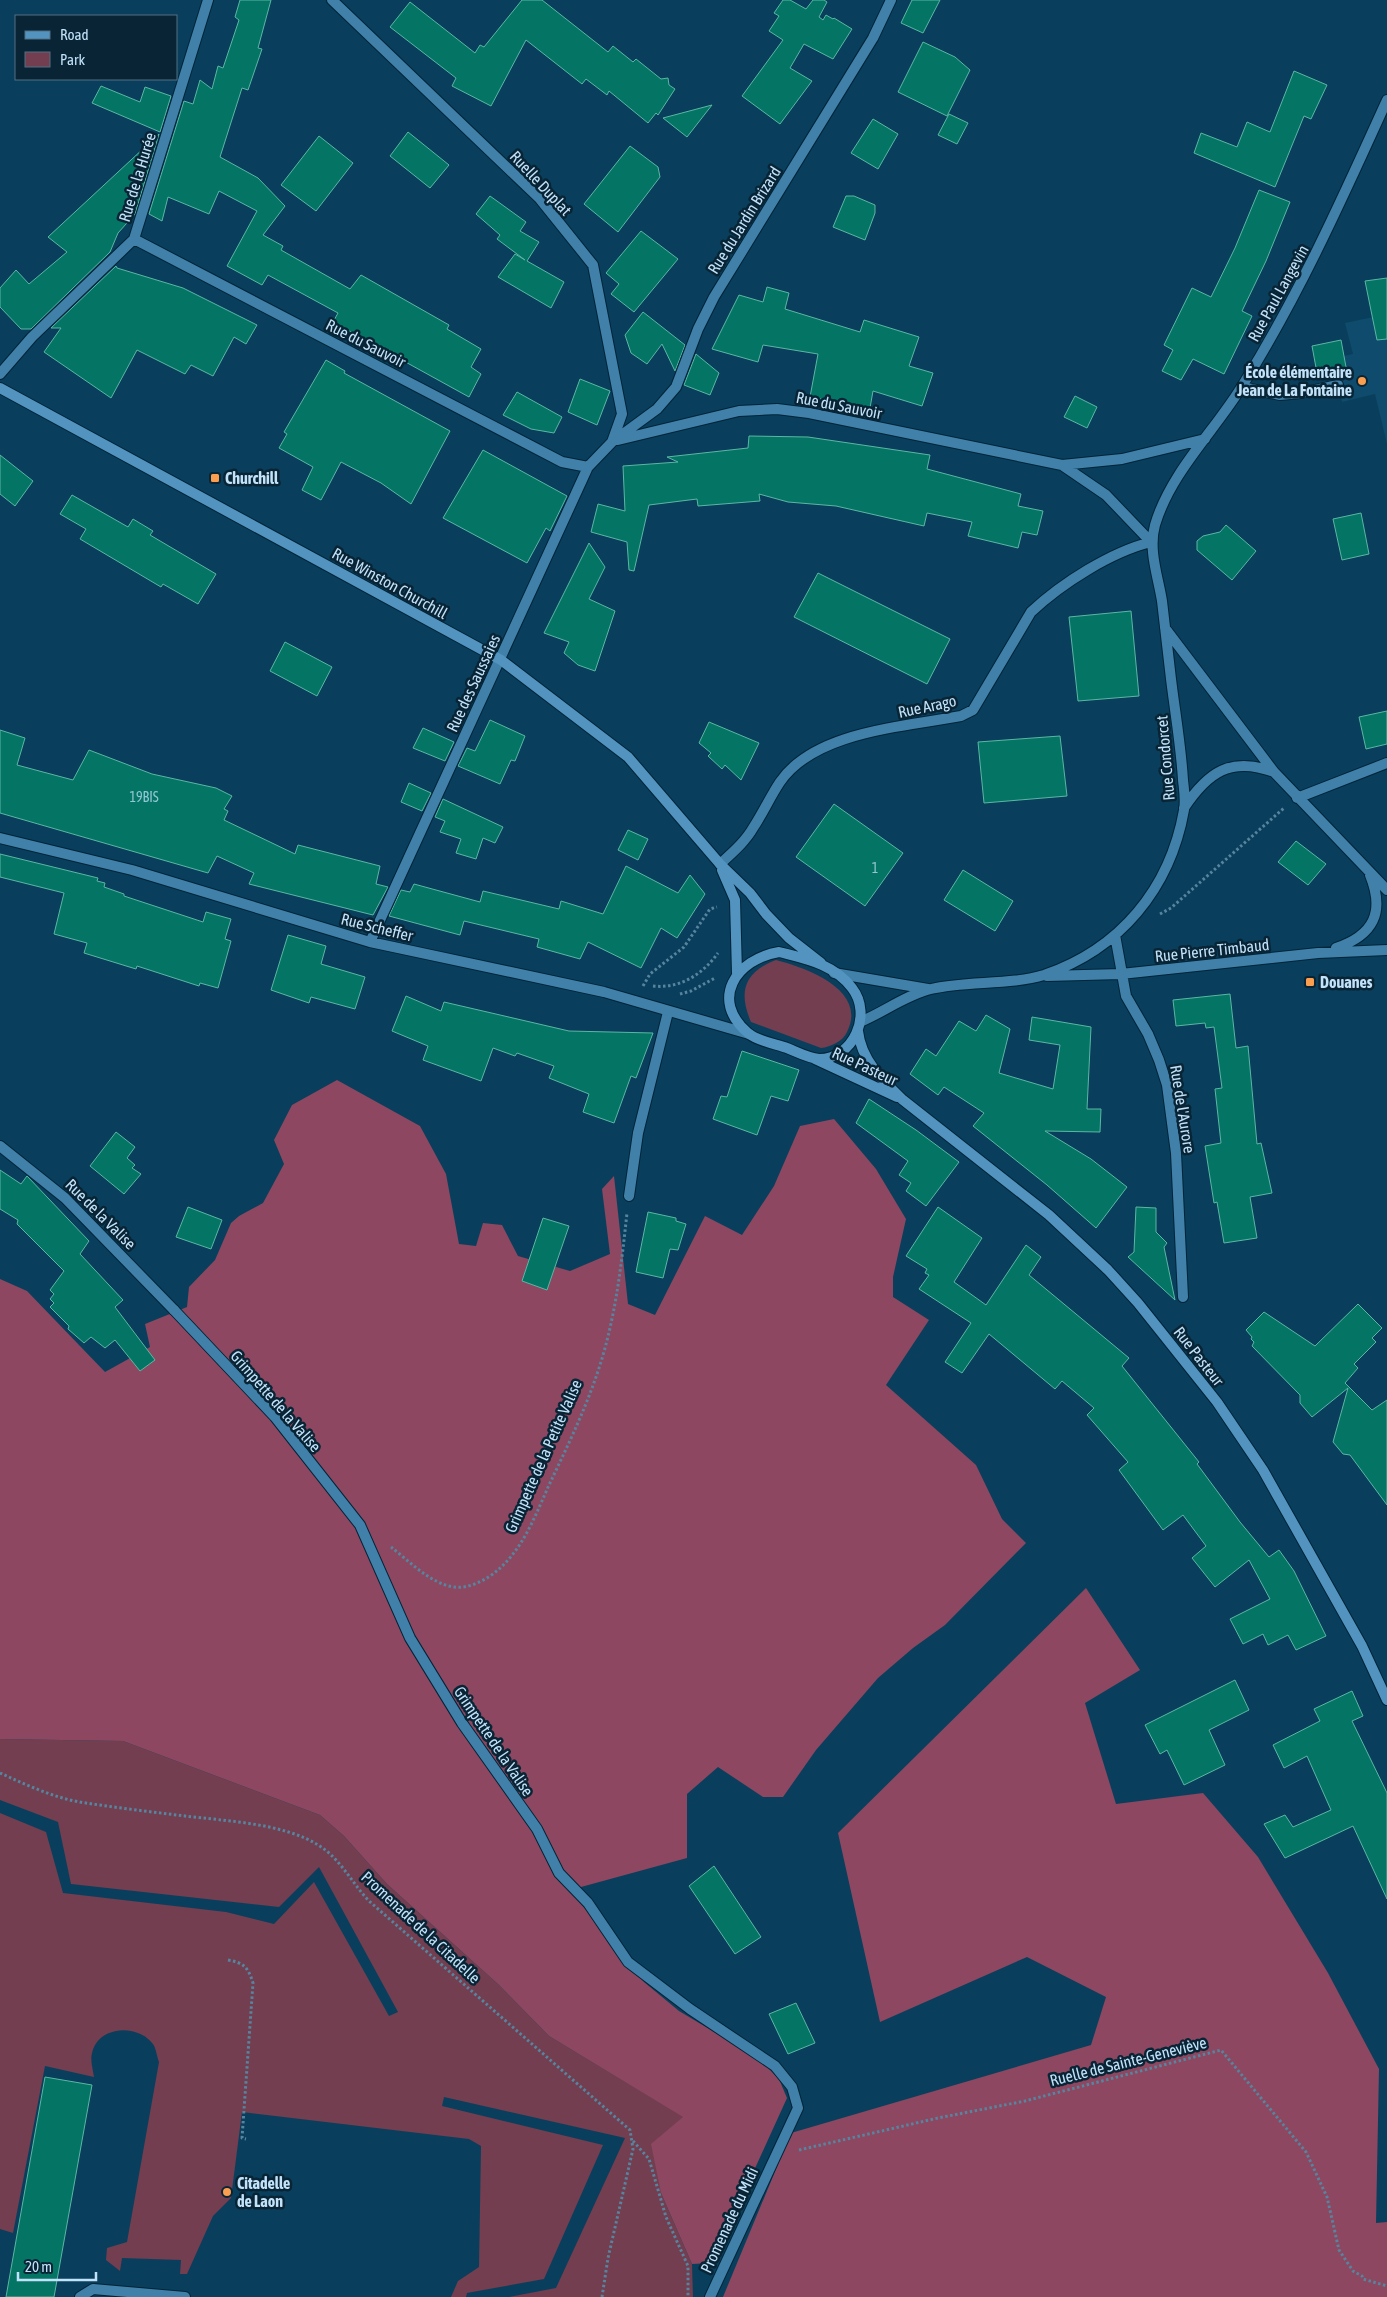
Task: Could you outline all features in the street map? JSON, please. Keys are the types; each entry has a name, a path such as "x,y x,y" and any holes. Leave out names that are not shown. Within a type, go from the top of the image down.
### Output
{"main road":[{"name":"Rue Winston Churchill","path":"0,388 500,660 628,757 720,864 750,893 766,914 789,938 821,963"},
{"name":"Rue Winston Churchill","path":"720,864 735,900 737,973"},
{"path":"779,952 821,963 833,972 852,988 861,1012 859,1027 843,1050 835,1056 814,1058 749,1034 738,1021 730,1002 730,992 737,973 753,960 766,954 779,952"},
{"name":"Rue Pasteur","path":"859,1027 862,1049 874,1070 903,1100 1049,1215 1108,1270 1138,1302 1216,1402 1263,1470 1362,1646 1387,1700"},
{"name":"Rue Pasteur","path":"814,1058 903,1100"}],"street":[{"name":"Rue de la Hurée","path":"0,374 32,337 134,239 208,0"},
{"name":"Ruelle Duplat","path":"332,0 540,199 593,265 622,414 612,442"},
{"name":"Rue du Jardin Brizard","path":"612,442 657,409 676,387 698,329 714,297 873,38 891,0"},
{"name":"Rue Paul Langevin","path":"1151,542 1161,508 1183,471 1242,387 1297,292 1328,231 1387,100"},
{"name":"Rue du Sauvoir","path":"134,239 562,462 588,467"},
{"path":"1242,387 1280,394 1302,394 1338,385"},
{"name":"Rue du Sauvoir","path":"612,442 739,411 777,409 809,413 1062,465 1122,459 1205,439"},
{"name":"Rue des Saussaies","path":"370,942 588,467 612,442"},
{"name":"Rue du Sauvoir","path":"1062,465 1106,495 1151,542"},
{"name":"Rue Condorcet","path":"833,972 929,989 1040,976 1076,961 1115,935 1134,918 1151,896 1164,871 1184,808 1182,769 1165,628 1151,542"},
{"name":"Rue Arago","path":"720,864 753,830 780,782 792,767 808,755 840,739 961,716 972,710 980,700 1020,628 1037,606 1111,556 1129,548 1151,542"},
{"path":"1165,628 1274,772 1387,890"},
{"path":"1297,798 1387,763"},
{"path":"1184,808 1195,792 1209,778 1226,768 1247,764 1274,772"},
{"name":"Rue Scheffer","path":"0,838 132,870 370,942 604,992 749,1034"},
{"path":"1318,953 1351,943 1370,926 1376,913 1377,902 1376,891 1368,870"},
{"name":"Rue de l'Aurore","path":"1115,935 1126,996 1148,1034 1159,1060 1166,1085 1176,1153 1183,1296"},
{"name":"Rue Pierre Timbaud","path":"1040,976 1121,974 1318,953 1387,950"},
{"name":"Rue Condorcet","path":"859,1027 929,989"},
{"path":"629,1196 638,1133 654,1061 668,1012"},
{"name":"Rue de la Valise","path":"0,1146 65,1198 174,1310"},
{"name":"Grimpette de la Valise","path":"174,1310 275,1418 360,1525 410,1638 462,1723 537,1829 559,1873 588,1903 628,1962 690,2009 776,2066 792,2087 798,2108 776,2155"},
{"name":"Promenade du Midi","path":"710,2297 776,2155"},
{"path":"80,2297 93,2289 185,2297"}],"path":[{"path":"1134,918 1162,914 1171,908 1297,798"},
{"path":"720,946 710,963 699,974 686,981 664,986 643,983 650,974 684,947 710,909 735,900"},
{"path":"676,995 703,985 721,974"},
{"name":"Grimpette de la Petite Valise","path":"360,1525 438,1582 456,1587 477,1584 499,1570 516,1550 530,1526 586,1406 605,1348 619,1282 629,1196"},
{"name":"Promenade de la Citadelle","path":"0,1773 52,1795 84,1803 246,1823 286,1831 316,1843 336,1858 352,1881 376,1907 627,2126 633,2141 649,2159 666,2217 688,2266 688,2297"},
{"path":"228,1960 242,1963 248,1969 253,1983 242,2138 246,2139"},
{"name":"Ruelle de Sainte-Geneviève","path":"776,2155 938,2118 1025,2101 1221,2050 1306,2152 1327,2197 1339,2250 1343,2258 1364,2279 1387,2286"},
{"path":"602,2297 608,2258 633,2141"}],"shaded area":[{"name":"École élémentaire Jean de La Fontaine","path":"1387,314 1387,444 1375,394 1342,402 1336,376 1347,373 1344,356 1353,354 1345,323"},
{"path":"337,1080 420,1126 446,1174 459,1244 476,1246 483,1223 502,1225 518,1256 570,1271 610,1254 602,1189 614,1176 628,1304 655,1315 705,1216 742,1235 774,1186 800,1126 834,1119 876,1169 906,1219 893,1277 893,1297 929,1320 886,1385 976,1465 1002,1519 1026,1543 945,1625 913,1648 878,1678 816,1750 783,1797 763,1797 718,1767 687,1794 687,1858 570,1890 644,1982 679,2011 758,2058 779,2079 787,2098 712,2263 692,2264 661,2193 651,2144 683,2117 549,2036 499,1985 387,1884 344,1836 320,1815 123,1741 0,1739 0,1279 27,1291 105,1372 150,1347 145,1324 187,1307 189,1287 215,1260 231,1223 239,1216 263,1203 284,1164 274,1140 292,1105"},
{"path":"1086,1588 1140,1670 1085,1703 1116,1804 1203,1793 1258,1857 1328,1973 1379,2069 1376,2223 1387,2222 1387,2297 723,2297 791,2133 1091,2045 1106,1997 1027,1957 880,2022 838,1833"}],"green space":[{"path":"776,960 818,975 842,993 849,1004 851,1017 847,1032 840,1041 821,1048 751,1022 745,1001 747,984 757,971"},
{"path":"0,1739 123,1741 320,1815 344,1836 387,1884 499,1985 549,2036 684,2117 661,2193 692,2264 693,2297 509,2297 556,2288 625,2138 444,2097 442,2106 603,2145 544,2279 467,2293 466,2297 451,2297 458,2281 479,2267 481,2146 469,2139 242,2112 231,2198 213,2216 187,2274 180,2274 181,2260 122,2258 120,2271 106,2260 107,2248 127,2242 159,2062 153,2044 146,2037 128,2030 110,2033 102,2037 96,2044 91,2056 94,2077 45,2066 13,2233 0,2229 0,1813 46,1832 63,1893 226,1912 274,1924 314,1882 389,2016 398,2012 319,1867 279,1907 71,1884 58,1822 0,1800"}],"building":[{"path":"240,0 271,0 258,48 262,49 248,90 242,88 220,157 258,178 285,206 263,235 283,246 281,250 350,289 361,275 449,325 447,329 481,349 471,367 481,374 469,397 333,322 338,313 268,275 262,285 227,266 257,211 219,191 209,214 168,197 162,221 149,214 184,101 193,104 200,80 212,89 218,66 223,68 239,20 235,17"},
{"path":"522,0 542,0 608,52 613,46 633,62 636,59 661,79 668,78 669,85 675,89 658,115 656,113 648,123 609,91 607,95 586,79 582,84 526,40 491,106 452,86 456,78 390,27 410,2 475,53 480,45 484,47"},
{"path":"783,0 790,0 806,9 813,0 824,0 827,2 819,17 823,20 826,15 852,29 833,59 804,44 790,68 812,81 780,124 742,96 783,40 769,31 779,16 774,13"},
{"path":"912,0 940,0 923,33 901,23"},
{"path":"923,42 955,57 970,70 947,116 898,92"},
{"path":"1294,71 1327,85 1311,119 1304,116 1275,187 1194,153 1201,133 1237,147 1247,122 1270,132"},
{"path":"101,86 140,102 145,87 171,96 160,132 92,103"},
{"path":"712,105 687,137 663,118"},
{"path":"949,114 968,123 957,144 938,135"},
{"path":"873,119 898,134 878,169 851,153"},
{"path":"408,132 449,165 430,188 390,156"},
{"path":"159,134 135,214 118,233 110,252 31,329 21,329 0,307 0,288 16,270 29,284 67,252 48,237"},
{"path":"319,136 353,163 316,211 281,185"},
{"path":"630,146 658,167 660,177 618,232 584,204"},
{"path":"1259,190 1290,202 1266,261 1242,311 1252,316 1224,374 1193,359 1181,380 1162,371 1173,350 1164,345 1192,288 1211,297 1235,248"},
{"path":"490,196 526,222 520,231 539,242 527,261 564,282 551,308 498,277 515,254 525,260 497,239 500,235 476,214"},
{"path":"846,196 854,196 875,205 875,213 865,240 833,227"},
{"path":"641,231 678,259 634,312 611,294 619,284 606,273"},
{"path":"116,266 117,268 183,288 257,325 246,344 234,337 213,376 191,365 185,374 137,350 111,398 44,352 61,328 51,328"},
{"path":"1387,278 1387,339 1377,340 1365,281"},
{"path":"767,287 789,293 785,309 860,332 864,320 919,337 909,366 933,373 922,406 873,391 870,408 810,397 818,354 763,345 758,362 712,349 739,295 763,302"},
{"path":"643,312 685,345 675,371 662,344 647,364 631,353 625,335"},
{"path":"1341,340 1346,367 1317,373 1312,346"},
{"path":"696,354 719,373 710,395 684,385"},
{"path":"326,360 345,371 344,373 450,431 411,504 381,483 341,462 321,500 302,490 313,467 279,448 287,434 284,432"},
{"path":"580,379 610,391 597,425 568,412"},
{"path":"517,392 562,417 554,433 531,429 503,415"},
{"path":"1075,396 1097,407 1087,428 1064,417"},
{"path":"749,436 808,437 930,455 927,469 1021,494 1018,506 1043,511 1037,535 1022,532 1018,548 968,536 972,522 927,513 924,526 836,506 788,502 759,494 760,501 698,506 697,499 649,505 634,571 629,570 627,542 591,532 598,504 625,511 623,466 678,462 667,457 748,448"},
{"path":"483,450 567,496 550,531 546,528 527,563 443,518"},
{"path":"0,455 33,481 15,506 0,494"},
{"path":"72,495 128,527 133,519 153,531 150,535 216,574 198,604 163,584 161,587 80,539 86,529 60,514"},
{"path":"1361,513 1369,554 1342,560 1333,519"},
{"path":"1226,525 1256,551 1232,580 1197,550 1197,541 1203,536 1220,532"},
{"path":"589,543 605,567 589,599 615,611 595,671 578,665 564,653 569,642 544,633"},
{"path":"818,573 950,639 927,684 794,617"},
{"path":"1131,611 1139,696 1078,701 1069,617"},
{"path":"285,642 332,667 317,696 270,671"},
{"path":"1387,711 1387,744 1366,749 1359,717"},
{"path":"490,720 525,736 515,761 511,760 500,784 458,766 467,748 475,751"},
{"path":"709,722 759,743 741,780 725,765 722,769 708,756 711,753 699,743"},
{"path":"423,728 454,742 445,761 413,748"},
{"path":"0,730 25,738 17,765 43,772 73,780 89,750 152,774 216,788 232,796 224,809 228,811 224,820 295,854 298,845 380,866 376,884 388,887 373,915 249,884 254,873 217,856 208,873 0,813"},
{"path":"1060,736 1067,796 984,803 978,742"},
{"path":"409,783 431,793 422,811 401,802"},
{"path":"443,799 503,827 495,843 483,838 476,859 456,853 461,839 440,832 445,821 435,817"},
{"path":"834,804 903,853 865,906 796,857"},
{"path":"628,830 648,839 638,860 618,850"},
{"path":"1296,841 1326,864 1308,885 1278,862"},
{"path":"0,854 98,878 97,881 105,883 104,887 124,894 124,896 203,922 206,912 231,919 225,939 231,941 218,988 200,983 199,986 137,966 136,969 84,953 87,943 54,934 64,893 0,877"},
{"path":"626,866 678,893 690,875 705,894 677,938 661,928 641,968 588,942 580,959 537,947 539,939 464,921 460,935 389,916 401,890 410,892 414,884 480,902 483,891 559,909 561,901 603,914"},
{"path":"963,870 1013,901 995,931 944,900"},
{"path":"288,935 326,946 321,964 365,977 355,1009 311,997 309,1003 271,990"},
{"path":"1230,994 1236,1048 1248,1046 1257,1144 1261,1143 1272,1193 1250,1197 1257,1238 1224,1243 1217,1202 1214,1203 1205,1146 1221,1143 1215,1089 1222,1088 1214,1027 1206,1028 1205,1023 1176,1026 1173,1000"},
{"path":"406,996 441,1011 444,1002 569,1031 653,1033 636,1078 631,1076 614,1123 583,1112 589,1094 549,1078 554,1066 517,1053 515,1056 493,1048 481,1081 423,1060 428,1046 392,1031"},
{"path":"986,1015 1010,1029 999,1073 1053,1089 1060,1045 1029,1040 1032,1017 1091,1027 1087,1109 1101,1109 1100,1132 1045,1131 1091,1159 1127,1187 1096,1228 1047,1185 973,1126 984,1113 944,1087 938,1095 910,1074 926,1049 936,1056 959,1021 976,1031"},
{"path":"742,1051 799,1070 788,1101 771,1096 757,1135 713,1119 721,1096 727,1097"},
{"path":"869,1099 916,1130 959,1162 926,1206 906,1191 911,1183 899,1175 908,1161 856,1123"},
{"path":"116,1132 135,1147 127,1158 135,1165 132,1168 141,1174 124,1194 90,1166"},
{"path":"0,1170 21,1184 27,1176 89,1241 80,1254 123,1300 115,1307 155,1360 140,1371 115,1340 105,1348 91,1337 84,1343 68,1329 69,1326 50,1307 54,1303 50,1299 54,1294 50,1290 64,1271 17,1224 18,1220 0,1209"},
{"path":"188,1207 222,1220 211,1249 176,1237"},
{"path":"938,1207 982,1238 954,1282 986,1305 1026,1245 1041,1257 1029,1275 1129,1358 1122,1366 1199,1462 1197,1464 1240,1522 1269,1557 1279,1550 1294,1571 1326,1636 1296,1650 1288,1635 1268,1645 1263,1634 1243,1644 1230,1619 1270,1599 1249,1560 1215,1587 1192,1558 1206,1546 1183,1515 1163,1530 1119,1470 1128,1462 1087,1415 1094,1408 1062,1381 1055,1389 989,1334 962,1373 945,1362 971,1323 919,1289 929,1275 925,1273 927,1269 906,1256"},
{"path":"1136,1207 1156,1208 1156,1232 1167,1243 1164,1247 1175,1300 1128,1257 1134,1252"},
{"path":"648,1212 676,1218 676,1221 686,1224 678,1250 670,1249 663,1278 636,1272"},
{"path":"543,1218 569,1226 547,1290 522,1281"},
{"path":"1358,1304 1382,1328 1372,1338 1376,1342 1354,1364 1358,1368 1345,1383 1372,1410 1387,1400 1387,1505 1350,1455 1343,1454 1333,1442 1348,1388 1312,1417 1300,1403 1300,1395 1252,1346 1254,1342 1246,1330 1264,1312 1315,1346"},
{"path":"1235,1680 1249,1710 1209,1730 1225,1765 1184,1785 1167,1750 1160,1754 1145,1725"},
{"path":"1352,1691 1363,1716 1352,1721 1387,1793 1387,1899 1353,1826 1285,1858 1264,1824 1285,1815 1293,1827 1331,1810 1307,1756 1284,1768 1273,1745 1320,1721 1314,1709"},
{"path":"714,1866 761,1937 735,1954 689,1886"},
{"path":"796,2003 815,2043 788,2054 769,2014"},
{"path":"45,2077 92,2085 54,2297 6,2297"}],"place":[{"name":"École élémentaire Jean de La Fontaine","path":"1362,381"},
{"name":"Churchill","path":"215,478"},
{"name":"Douanes","path":"1310,982"},
{"name":"Citadelle de Laon","path":"227,2192"}]}
